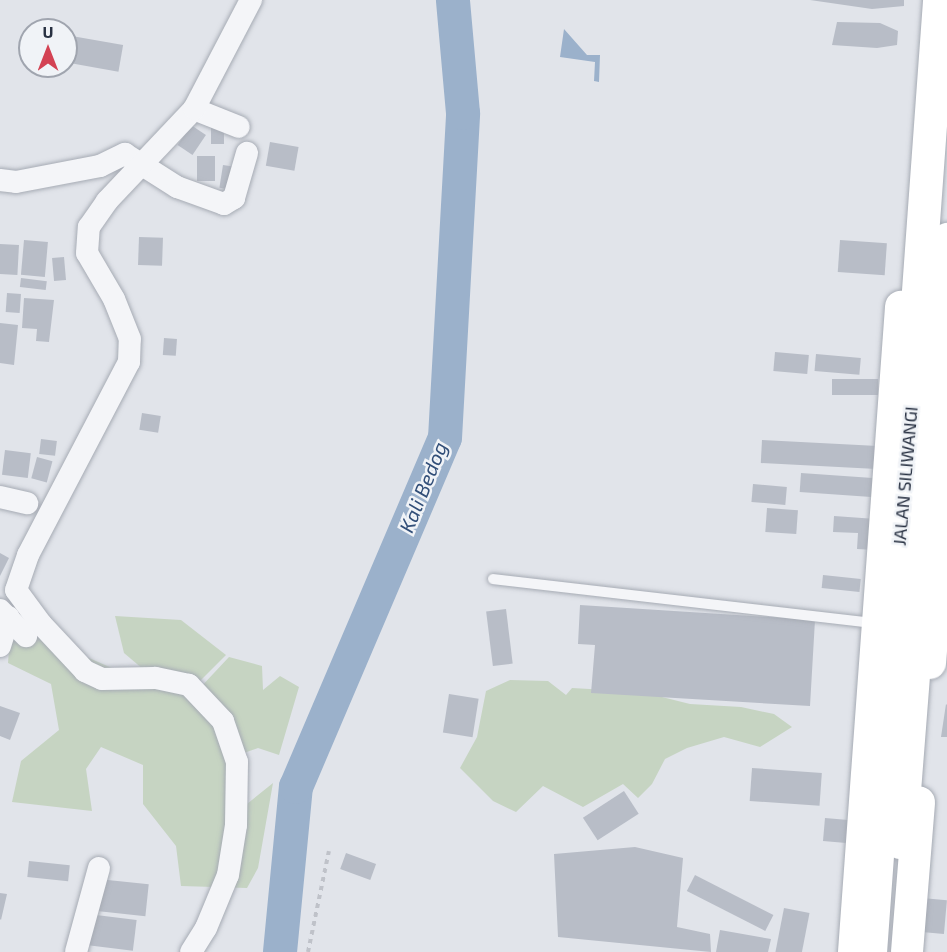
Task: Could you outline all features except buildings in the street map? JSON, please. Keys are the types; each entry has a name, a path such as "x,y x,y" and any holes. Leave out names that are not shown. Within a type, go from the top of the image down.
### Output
{"highway":[{"name":"JALAN SILIWANGI","path":"870,952 884,623 939,0"},
{"name":"JALAN SILIWANGI","path":"892,952 947,239"}],"street":[{"path":"191,952 206,928 228,875 236,825 237,762 223,721 189,685 155,678 102,679 86,671 8,591 129,362 130,339 114,298 87,253 87,240 96,214 133,160 194,109 251,0"},
{"path":"854,952 884,623 923,0"},
{"path":"194,109 239,127"},
{"path":"0,180 16,182 133,160 177,187 224,204 234,198 247,153"},
{"path":"907,952 947,457"},
{"path":"0,496 27,503"},
{"path":"5,613 26,636"},
{"path":"0,646 5,613"},
{"path":"76,952 99,868"}],"lane":[{"path":"493,579 884,623"}],"path":[{"path":"308,952 329,851"}],"green space":[{"path":"115,616 181,620 226,655 198,683 150,675 124,653"},
{"path":"11,624 121,672 198,690 229,657 262,666 263,690 280,676 299,687 279,755 258,748 238,755 242,808 273,783 258,868 247,888 181,886 176,846 143,804 143,765 101,747 86,769 92,811 12,802 21,761 59,730 51,684 8,663"},
{"path":"510,680 548,681 566,695 572,688 642,692 690,704 741,707 774,714 792,727 760,747 724,737 687,748 665,759 652,784 638,798 623,784 583,807 543,786 516,812 493,801 460,768 477,737 486,691"}],"water":[{"path":"564,29 587,55 600,55 599,82 594,81 595,62 560,57"}],"waterway":[{"name":"Kali Bedog","path":"280,952 296,787 445,438 463,113 453,0"}]}
